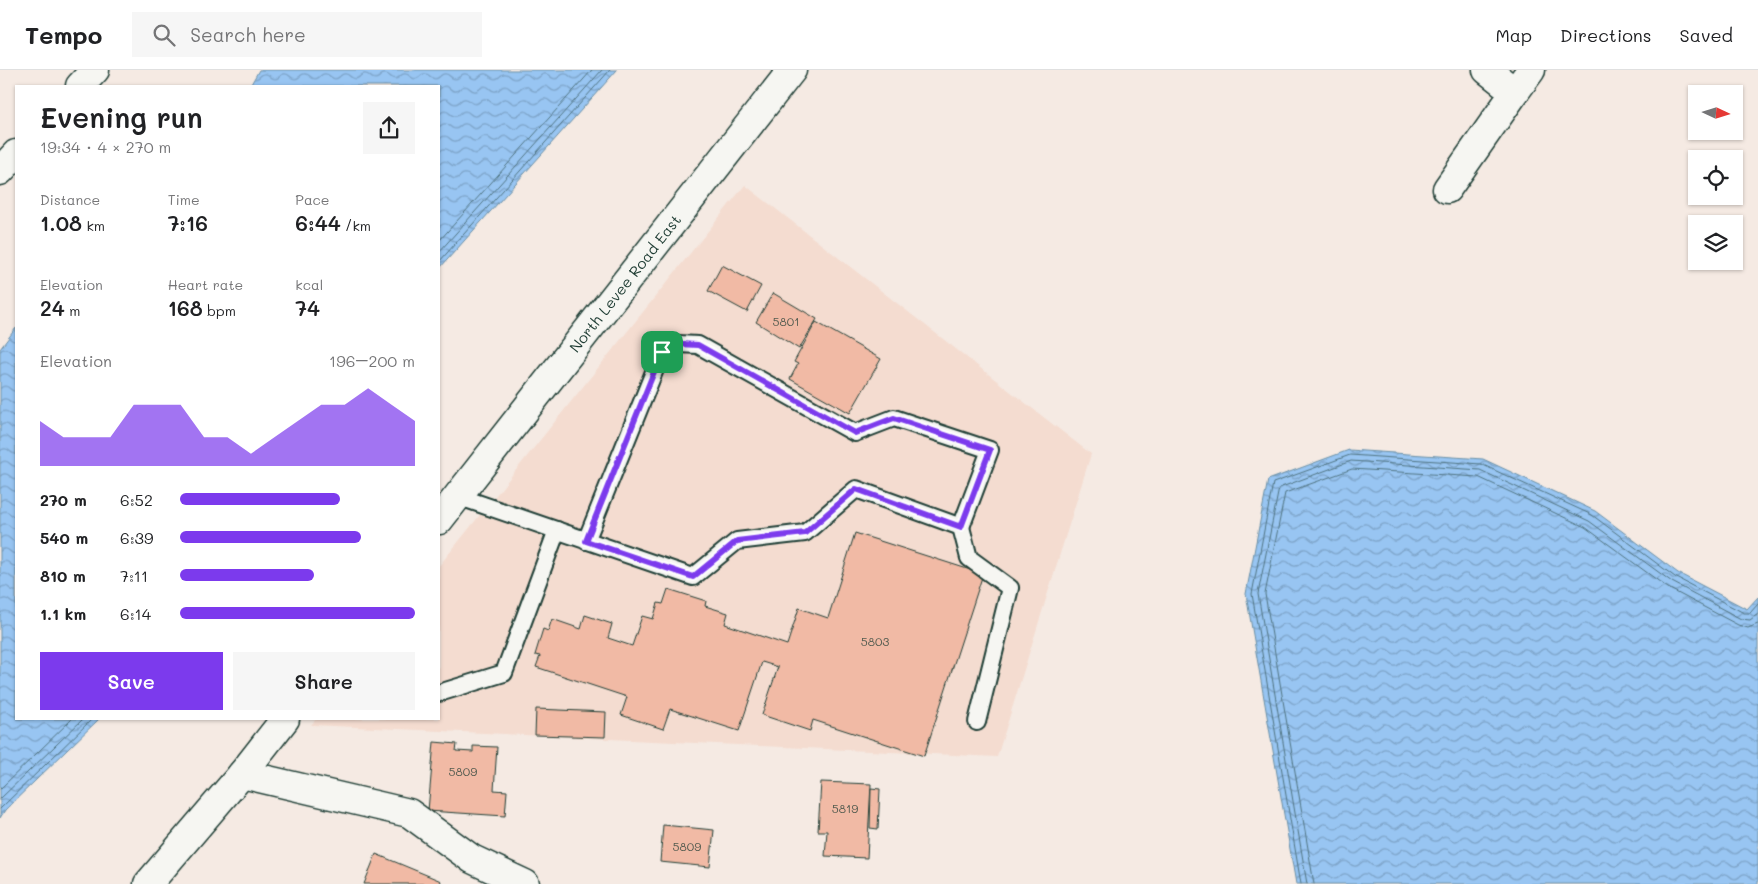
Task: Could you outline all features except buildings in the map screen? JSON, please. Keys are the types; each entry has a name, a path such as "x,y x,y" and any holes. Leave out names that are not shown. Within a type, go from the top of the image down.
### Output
{"street":[{"path":"81,85 95,70"},
{"name":"North Levee Road East","path":"440,519 792,70"},
{"path":"1487,70 1515,92"},
{"path":"1447,189 1531,70"},
{"path":"0,171 15,155"},
{"path":"148,884 242,774 284,720"},
{"path":"242,774 409,813 472,859 525,884"}],"lane":[{"path":"586,541 662,352 678,344 698,345 855,433 894,418 990,450 961,527 969,558 1010,588 977,722"},
{"path":"458,496 693,577 737,541 805,533 856,489 961,527"},
{"path":"440,693 504,673 557,530"}],"shaded area":[{"path":"745,185 1091,454 997,757 311,725 315,720 440,720 440,565"}],"water":[{"path":"259,70 617,70 440,268 440,85 251,85"},
{"path":"15,329 15,720 98,720 5,810 0,818 0,349"},
{"path":"1349,450 1483,459 1595,511 1678,573 1747,609 1758,597 1758,884 1296,884 1246,594 1268,480"}],"route":[{"path":"678,344 698,345 855,433 894,418 990,450 961,527 856,489 805,533 737,541 693,577 586,541 662,352 678,344"}]}
